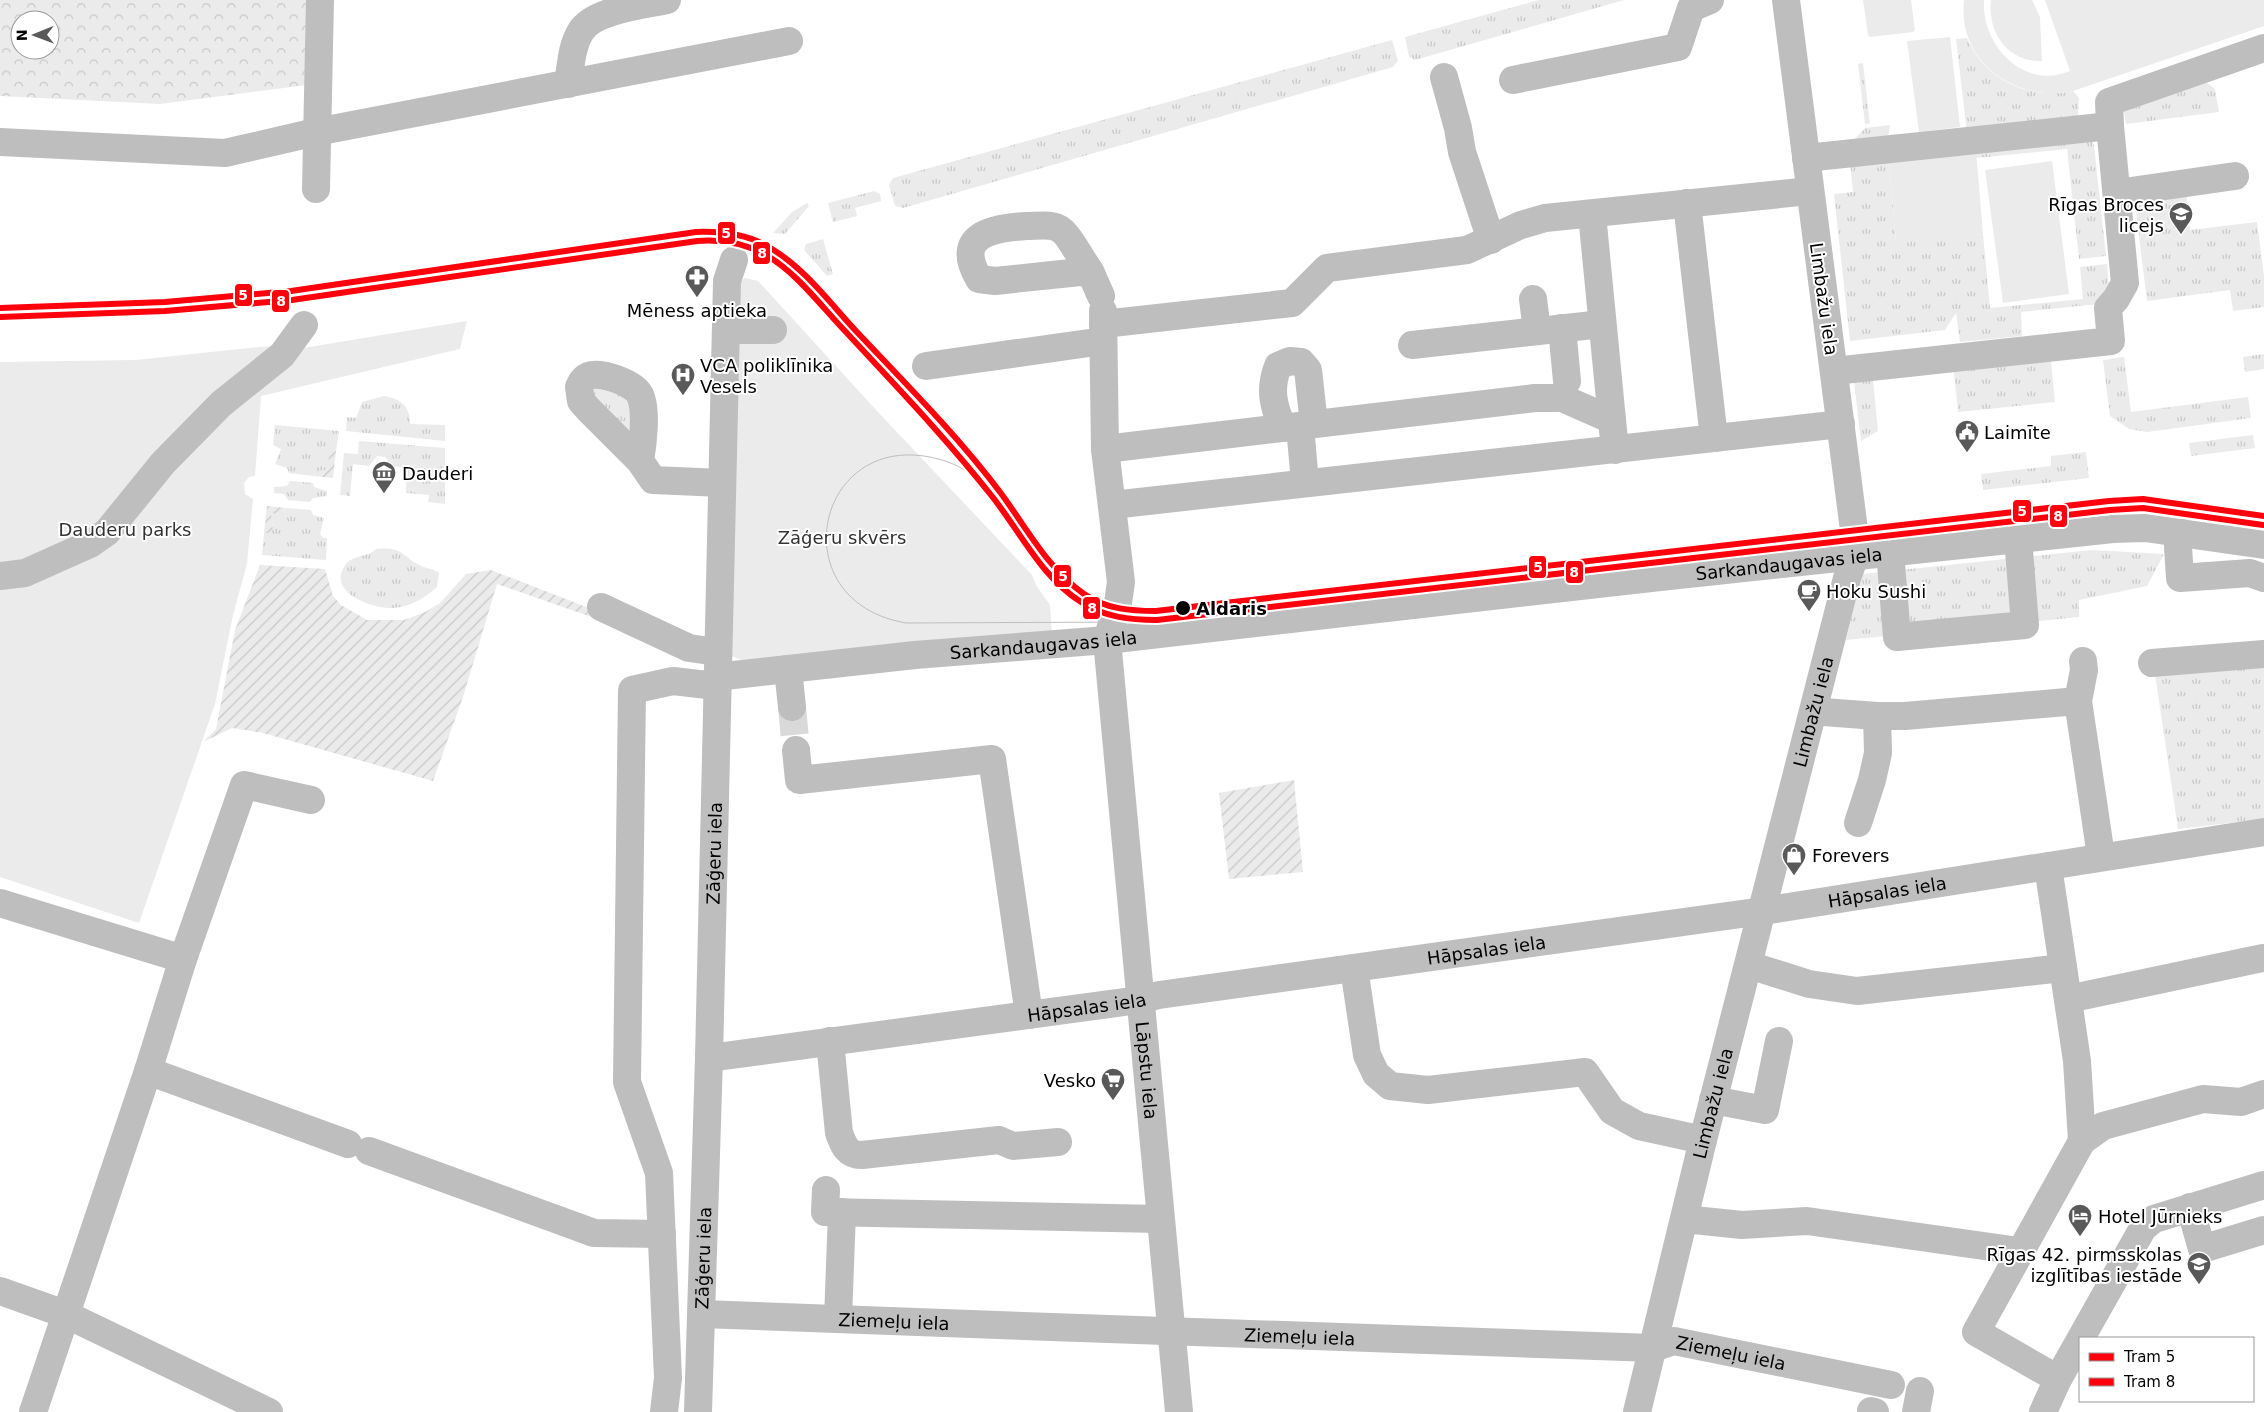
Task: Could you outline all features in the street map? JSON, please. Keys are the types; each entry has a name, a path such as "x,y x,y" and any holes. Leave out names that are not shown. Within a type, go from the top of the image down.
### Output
{"street":[{"path":"316,189 320,0"},
{"path":"568,84 573,50 581,30 600,17 626,8 667,0"},
{"path":"1513,80 1678,47 1691,8 1710,0"},
{"name":"Limbažu iela","path":"1638,1412 1713,1100 1835,625 1855,556 1854,530 1841,424 1786,0"},
{"path":"0,142 225,153 316,132 790,41"},
{"path":"1834,372 2112,341 2108,308 2125,283 2109,102 2264,48"},
{"path":"1444,77 1458,128 1462,152 1491,240"},
{"path":"1806,158 2110,126"},
{"path":"2117,192 2234,176"},
{"path":"926,366 1103,318 1292,303 1327,268 1467,250 1521,225 1545,218 1810,191"},
{"path":"1687,203 1714,438"},
{"path":"1592,214 1616,450"},
{"name":"Zāģeru iela","path":"698,1412 709,1058 716,672 727,294 729,269 734,260"},
{"path":"1090,271 1103,318 1105,449 1121,582 1118,603 1107,640"},
{"path":"1533,299 1549,329 1568,381"},
{"path":"1412,345 1602,324"},
{"path":"0,576 25,572 90,544 107,532 163,463 221,404 282,355 304,325"},
{"path":"726,330 773,330"},
{"path":"1105,449 1535,398 1562,398 1612,420"},
{"path":"1112,505 1841,424"},
{"path":"1299,426 1305,483"},
{"path":"640,461 653,480 722,483"},
{"name":"Sarkandaugavas iela","path":"716,672 788,669 915,655 1107,640 1890,552 2113,529 2145,528 2260,544"},
{"path":"2181,533 2178,547 2180,578 2257,575 2260,544"},
{"path":"1890,552 1897,637 2025,625 2018,538"},
{"path":"601,607 689,648 716,672"},
{"name":"Lāpstu iela","path":"1107,640 1178,1412"},
{"path":"2152,663 2264,654"},
{"path":"2083,660 2084,670 2078,701 2101,856"},
{"path":"788,669 792,707"},
{"path":"664,1412 668,1378 660,1173 627,1082 632,690 716,672"},
{"path":"1822,712 1877,716 2078,701"},
{"path":"1858,823 1878,754 1877,716"},
{"path":"796,750 799,780 992,759 1029,1015"},
{"path":"33,1412 148,1071 183,960 244,785 311,800"},
{"name":"Hāpsalas iela","path":"709,1058 1139,1000 1159,995 1763,911 2101,856 2264,832"},
{"path":"2048,866 2077,1062 2082,1141"},
{"path":"0,904 183,960"},
{"path":"2068,999 2263,958"},
{"path":"1749,965 1809,984 1857,992 2063,968"},
{"path":"1354,968 1367,1055 1376,1074 1390,1086 1428,1090 1585,1072 1612,1111 1639,1126 1703,1140"},
{"path":"1713,1100 1765,1110 1778,1041"},
{"path":"830,1042 839,1133 844,1147 851,1153 862,1155 998,1140 1013,1146 1058,1142"},
{"path":"148,1071 594,1233 662,1234"},
{"path":"2058,1379 1976,1332 2019,1251 2082,1141 2102,1126 2204,1099 2241,1102 2264,1094"},
{"path":"2082,1337 2143,1228 2158,1217 2264,1185"},
{"path":"826,1190 826,1212 1160,1219"},
{"path":"2190,1208 2202,1249 2264,1230"},
{"path":"838,1319 842,1212"},
{"path":"1684,1219 1742,1226 1807,1221 2019,1251"},
{"path":"0,1291 65,1314 269,1412"},
{"name":"Ziemeļu iela","path":"702,1314 1170,1330 1299,1338 1653,1348 1674,1341 1891,1385"},
{"path":"2043,1412 2058,1379 2079,1342"}],"green space":[{"path":"0,0 308,0 307,85 160,104 0,96"},
{"path":"1539,0 1624,0 1415,60 1409,57 1405,37"},
{"path":"1863,0 1911,0 1915,30 1913,32 1870,37 1868,35"},
{"path":"1964,0 1984,0 1985,17 1998,47 2008,60 2021,69 2036,75 2053,75 2070,71 2045,0 2264,0 2264,26 2073,91 2051,93 2031,91 2011,84 1994,73 1980,59 1970,42 1964,22"},
{"path":"1991,0 2032,0 2040,17 2042,61 2019,57 2002,43 1992,24"},
{"path":"1950,37 1960,127 1919,132 1907,41"},
{"path":"1967,38 1975,53 1985,65 2010,84 2040,92 2073,91 2079,98 2078,117 1967,133 1956,39"},
{"path":"1392,40 1398,61 1393,67 903,208 895,206 889,185 893,178"},
{"path":"1863,63 1870,124 1865,124 1858,64"},
{"path":"2206,82 2215,89 2219,112 2126,124 2124,111"},
{"path":"1890,125 1888,137 1851,143 1865,128"},
{"path":"2091,139 2094,145 2106,256 2079,259 2067,149 1976,158 1976,152 1889,160 1896,242 1983,234 1990,308 2083,299 2080,267 2107,264 2109,290 2099,304 2021,312 2022,336 1960,342 1956,313 1945,330 1850,341 1834,194 1853,192 1850,163"},
{"path":"1976,151 1983,234 1896,243 1889,160"},
{"path":"2052,161 2069,294 2003,303 1985,170"},
{"path":"874,191 880,194 881,201 855,208 857,216 833,222 828,203"},
{"path":"2186,191 2190,230 2257,222 2264,276 2264,307 2233,311 2230,290 2147,301 2134,196"},
{"path":"807,203 809,206 785,234 773,233 792,212"},
{"path":"823,239 833,274 827,276 804,250 806,244"},
{"name":"Zāģeru skvērs","path":"745,278 758,281 877,411 1032,575 1036,585 1050,605 1052,634 742,660 731,656 740,282"},
{"name":"Dauderu parks","path":"467,321 460,349 261,396 255,476 249,477 244,483 245,494 253,499 247,564 233,615 215,704 139,923 0,877 0,362 136,360 259,347 290,346 297,349"},
{"path":"2264,354 2264,369 2245,372 2243,357"},
{"path":"2124,357 2131,412 2248,397 2251,418 2147,432 2129,429 2110,416 2103,360"},
{"path":"2051,361 2055,402 1958,412 1954,372"},
{"path":"1873,380 1878,431 1861,441 1854,382"},
{"path":"597,387 630,396 638,442 589,392"},
{"path":"384,396 395,399 403,404 408,412 410,424 445,425 445,441 346,431 347,417 356,418 362,402"},
{"path":"275,425 339,431 336,451 332,450 330,469 315,473 314,476 289,473 287,468 275,464 281,449 273,445"},
{"path":"2253,435 2255,448 2191,456 2189,443"},
{"path":"359,441 445,448 445,504 428,502 429,495 406,493 407,468 390,466 385,457 377,456 369,466 353,464 350,496 340,495 344,453 358,454"},
{"path":"332,450 336,451 333,478 314,476 317,471 330,469 328,454"},
{"path":"2086,452 2089,478 1983,490 1981,474 2051,466 2051,456"},
{"path":"290,481 313,483 314,487 327,491 327,496 313,498 310,502 288,500 284,494 274,493 274,487 287,486"},
{"path":"267,506 286,508 283,513 271,514 273,530 264,533"},
{"path":"286,508 311,510 313,515 324,518 320,534 323,538 327,538 326,560 262,555 264,533 268,533 273,528 270,515 285,511"},
{"path":"376,549 393,549 417,564 439,573 437,587 417,601 393,608 375,606 355,598 342,585 341,576 344,567 351,560 369,554"},
{"path":"2092,550 2164,554 2147,586 2079,600 2079,617 1846,640 1862,574"},
{"path":"260,565 325,569 333,596 341,605 367,620 404,620 425,612 440,603 466,574 491,570 599,612 597,619 497,584 463,697 433,781 263,733 232,728 203,742 216,729 235,630"},
{"path":"2264,663 2264,819 2178,829 2155,674"},
{"path":"1294,780 1303,872 1229,879 1219,793"}],"tunnel":[{"path":"792,707 796,750"}],"tram line":[{"name":"5","path":"0,308 165,302 291,291 696,232 736,234 772,249 795,266 817,287 966,450 1000,492 1048,560 1071,584 1101,603 1118,608 1137,610 1156,611 2109,501 2143,499 2264,516"},
{"name":"8","path":"0,317 165,311 292,300 697,241 724,241 741,245 758,251 777,262 808,290 956,453 1002,509 1032,553 1054,580 1067,592 1090,607 1118,617 1137,619 1157,620 2110,510 2143,508 2263,525"},
{"path":"1035,542 1002,502 974,476 949,462 924,456 886,458 857,472 837,496 827,526 828,557 841,586 867,609 906,623 1133,622"}],"place":[{"name":"Rīgas Broces licejs","path":"2181,235"},
{"name":"Mēness aptieka","path":"697,298"},
{"name":"VCA poliklīnika Vesels","path":"683,396"},
{"name":"Laimīte","path":"1967,453"},
{"name":"Dauderi","path":"384,494"},
{"name":"Aldaris","path":"1183,608"},
{"name":"Hoku Sushi","path":"1809,612"},
{"name":"Forevers","path":"1794,876"},
{"name":"Vesko","path":"1113,1101"},
{"name":"Hotel Jūrnieks","path":"2080,1237"},
{"name":"Rīgas 42. pirmsskolas izglītības iestāde","path":"2199,1285"}]}
